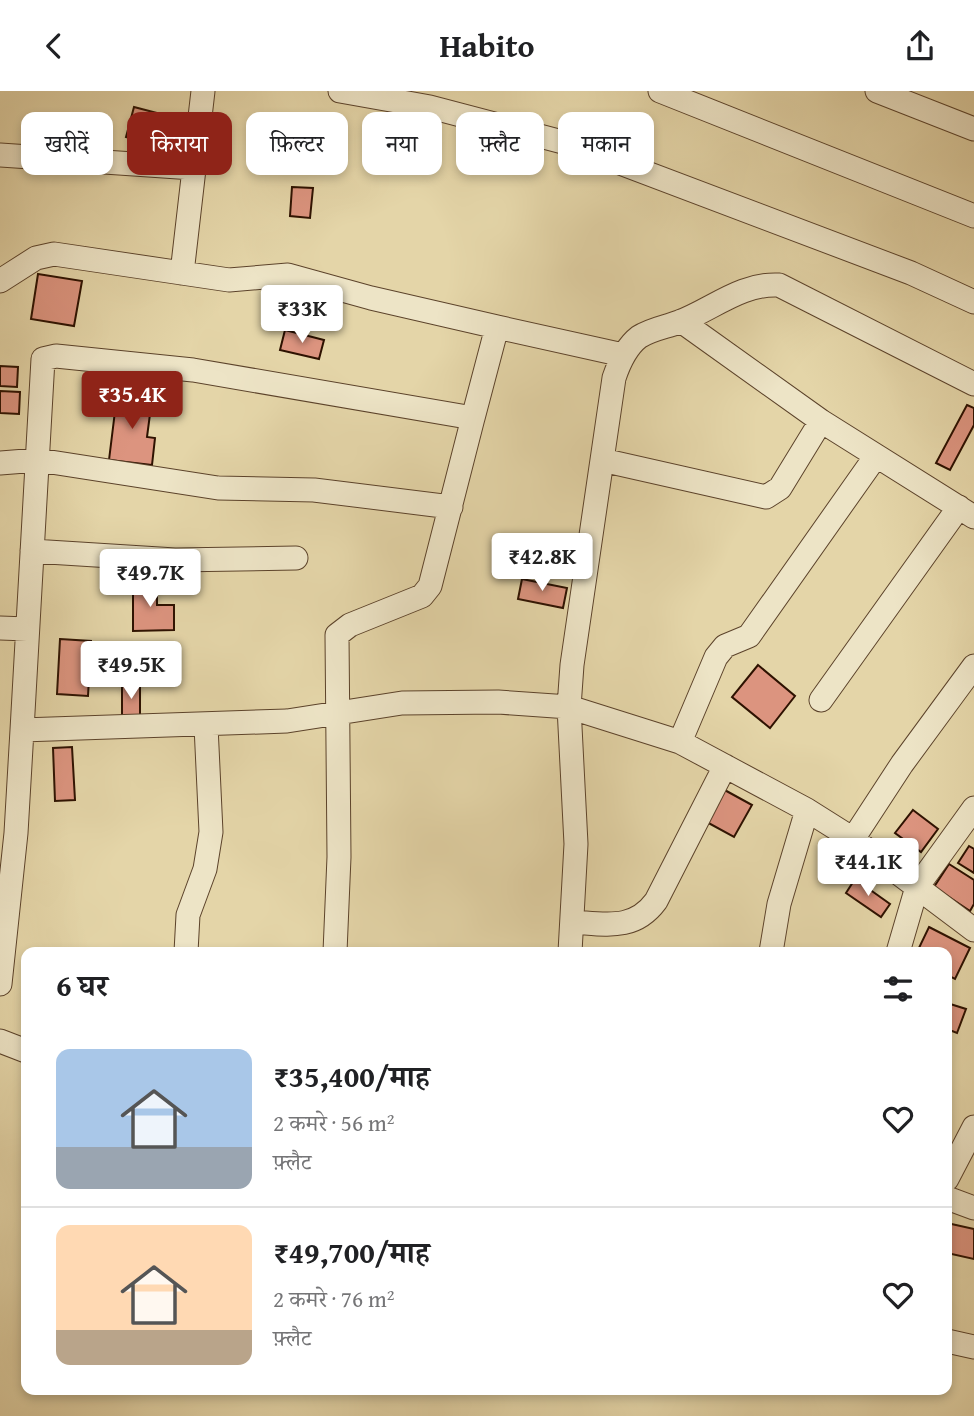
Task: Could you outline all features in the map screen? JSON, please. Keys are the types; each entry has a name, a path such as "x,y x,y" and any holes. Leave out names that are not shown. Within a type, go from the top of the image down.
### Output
{"street":[{"path":"201,112 204,91"},
{"path":"340,91 429,107 570,144 911,273 974,302"},
{"path":"660,91 974,216"},
{"path":"877,91 974,129"},
{"path":"0,155 127,164"},
{"path":"182,273 192,175"},
{"path":"0,281 36,258 54,254 236,281 288,275 371,298 623,355"},
{"path":"570,947 576,844 569,707 572,665 614,378 623,355 638,338 681,321 744,290 779,285 974,384"},
{"path":"681,321 821,421 966,512 821,700"},
{"path":"335,947 339,857 335,712 337,635 342,628 422,596 434,576 497,327"},
{"path":"0,984 16,834 43,359 56,356 193,370 473,418"},
{"path":"602,460 766,497 780,488 821,421"},
{"path":"680,742 716,657 725,646 749,636 876,456"},
{"path":"0,463 38,460 218,488 314,490 451,507"},
{"path":"32,551 175,560 296,558"},
{"path":"0,628 27,629"},
{"path":"853,839 902,764 974,666"},
{"path":"22,730 206,726 286,721 402,702 440,701 569,707 680,742 807,810 853,839 974,930"},
{"path":"186,947 188,915 205,869 211,832 206,726"},
{"path":"573,922 620,925 634,922 647,913 725,765"},
{"path":"899,947 917,887 974,808"},
{"path":"772,947 779,904 807,810"},
{"path":"0,1041 21,1049"},
{"path":"952,1169 974,1127"},
{"path":"952,1200 974,1208"},
{"path":"952,1342 974,1347"}],"building":[{"path":"134,107 153,112 133,112"},
{"path":"292,187 313,188 310,218 290,216"},
{"path":"38,274 82,281 74,326 31,319"},
{"path":"285,330 324,340 319,359 280,350"},
{"path":"0,366 18,367 17,387 0,386"},
{"path":"0,391 20,392 19,414 0,413"},
{"path":"117,395 152,399 147,437 155,438 152,465 109,460"},
{"path":"967,405 974,408 974,425 950,470 936,463"},
{"path":"522,579 567,588 563,608 518,599"},
{"path":"133,582 157,582 157,605 174,605 174,630 133,631"},
{"path":"60,639 91,641 88,696 57,694"},
{"path":"758,665 795,696 770,728 732,697"},
{"path":"122,684 140,684 140,718 122,718"},
{"path":"72,747 75,800 55,801 53,748"},
{"path":"721,788 752,805 734,837 703,820"},
{"path":"913,810 938,829 921,852 895,833"},
{"path":"969,846 974,849 974,873 958,863"},
{"path":"949,864 974,880 974,904 970,911 934,887"},
{"path":"855,879 890,904 881,917 846,893"},
{"path":"929,927 970,948 955,979 952,978 952,947 919,947"},
{"path":"952,1005 966,1009 957,1033 952,1031"},
{"path":"952,1224 974,1229 974,1259 952,1254"}]}
